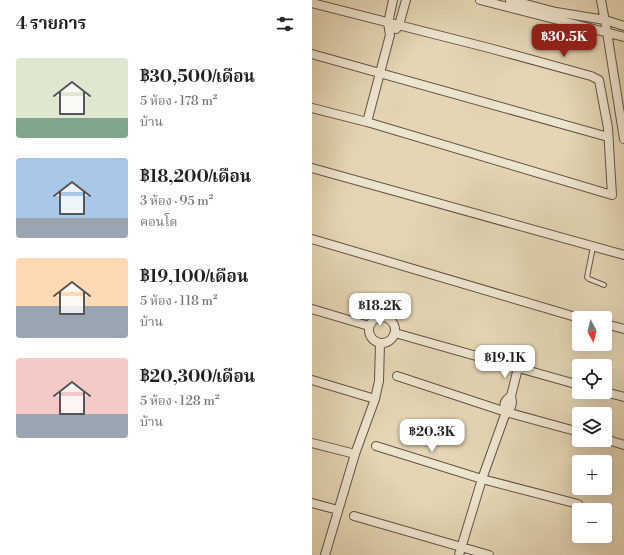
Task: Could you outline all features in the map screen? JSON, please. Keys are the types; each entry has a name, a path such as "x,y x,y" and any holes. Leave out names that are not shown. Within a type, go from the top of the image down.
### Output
{"street":[{"path":"367,122 390,35 388,23 393,0"},
{"path":"390,35 400,25 406,0"},
{"path":"480,0 624,37"},
{"path":"510,0 556,12 605,20 624,26"},
{"path":"601,0 624,140"},
{"path":"312,3 526,58 591,76 599,80 608,137 612,195 367,122 312,108"},
{"path":"312,54 608,137"},
{"path":"312,168 624,255"},
{"path":"312,239 572,316"},
{"path":"312,309 369,326"},
{"path":"383,316 393,322 395,333 390,341 380,343 371,337 369,326 372,321 383,316"},
{"path":"612,326 624,329"},
{"path":"395,333 572,383"},
{"path":"325,555 355,454 380,381 380,343"},
{"path":"460,551 482,479 506,412 511,407 511,396 518,368"},
{"path":"397,376 506,412 572,430"},
{"path":"312,380 375,399"},
{"path":"612,394 624,397"},
{"path":"612,441 624,445"},
{"path":"312,443 355,454"},
{"path":"376,446 482,479 574,503"},
{"path":"312,503 338,510"},
{"path":"354,516 460,551 489,555"}],"lane":[{"path":"593,247 587,276 589,279 604,285"}]}
